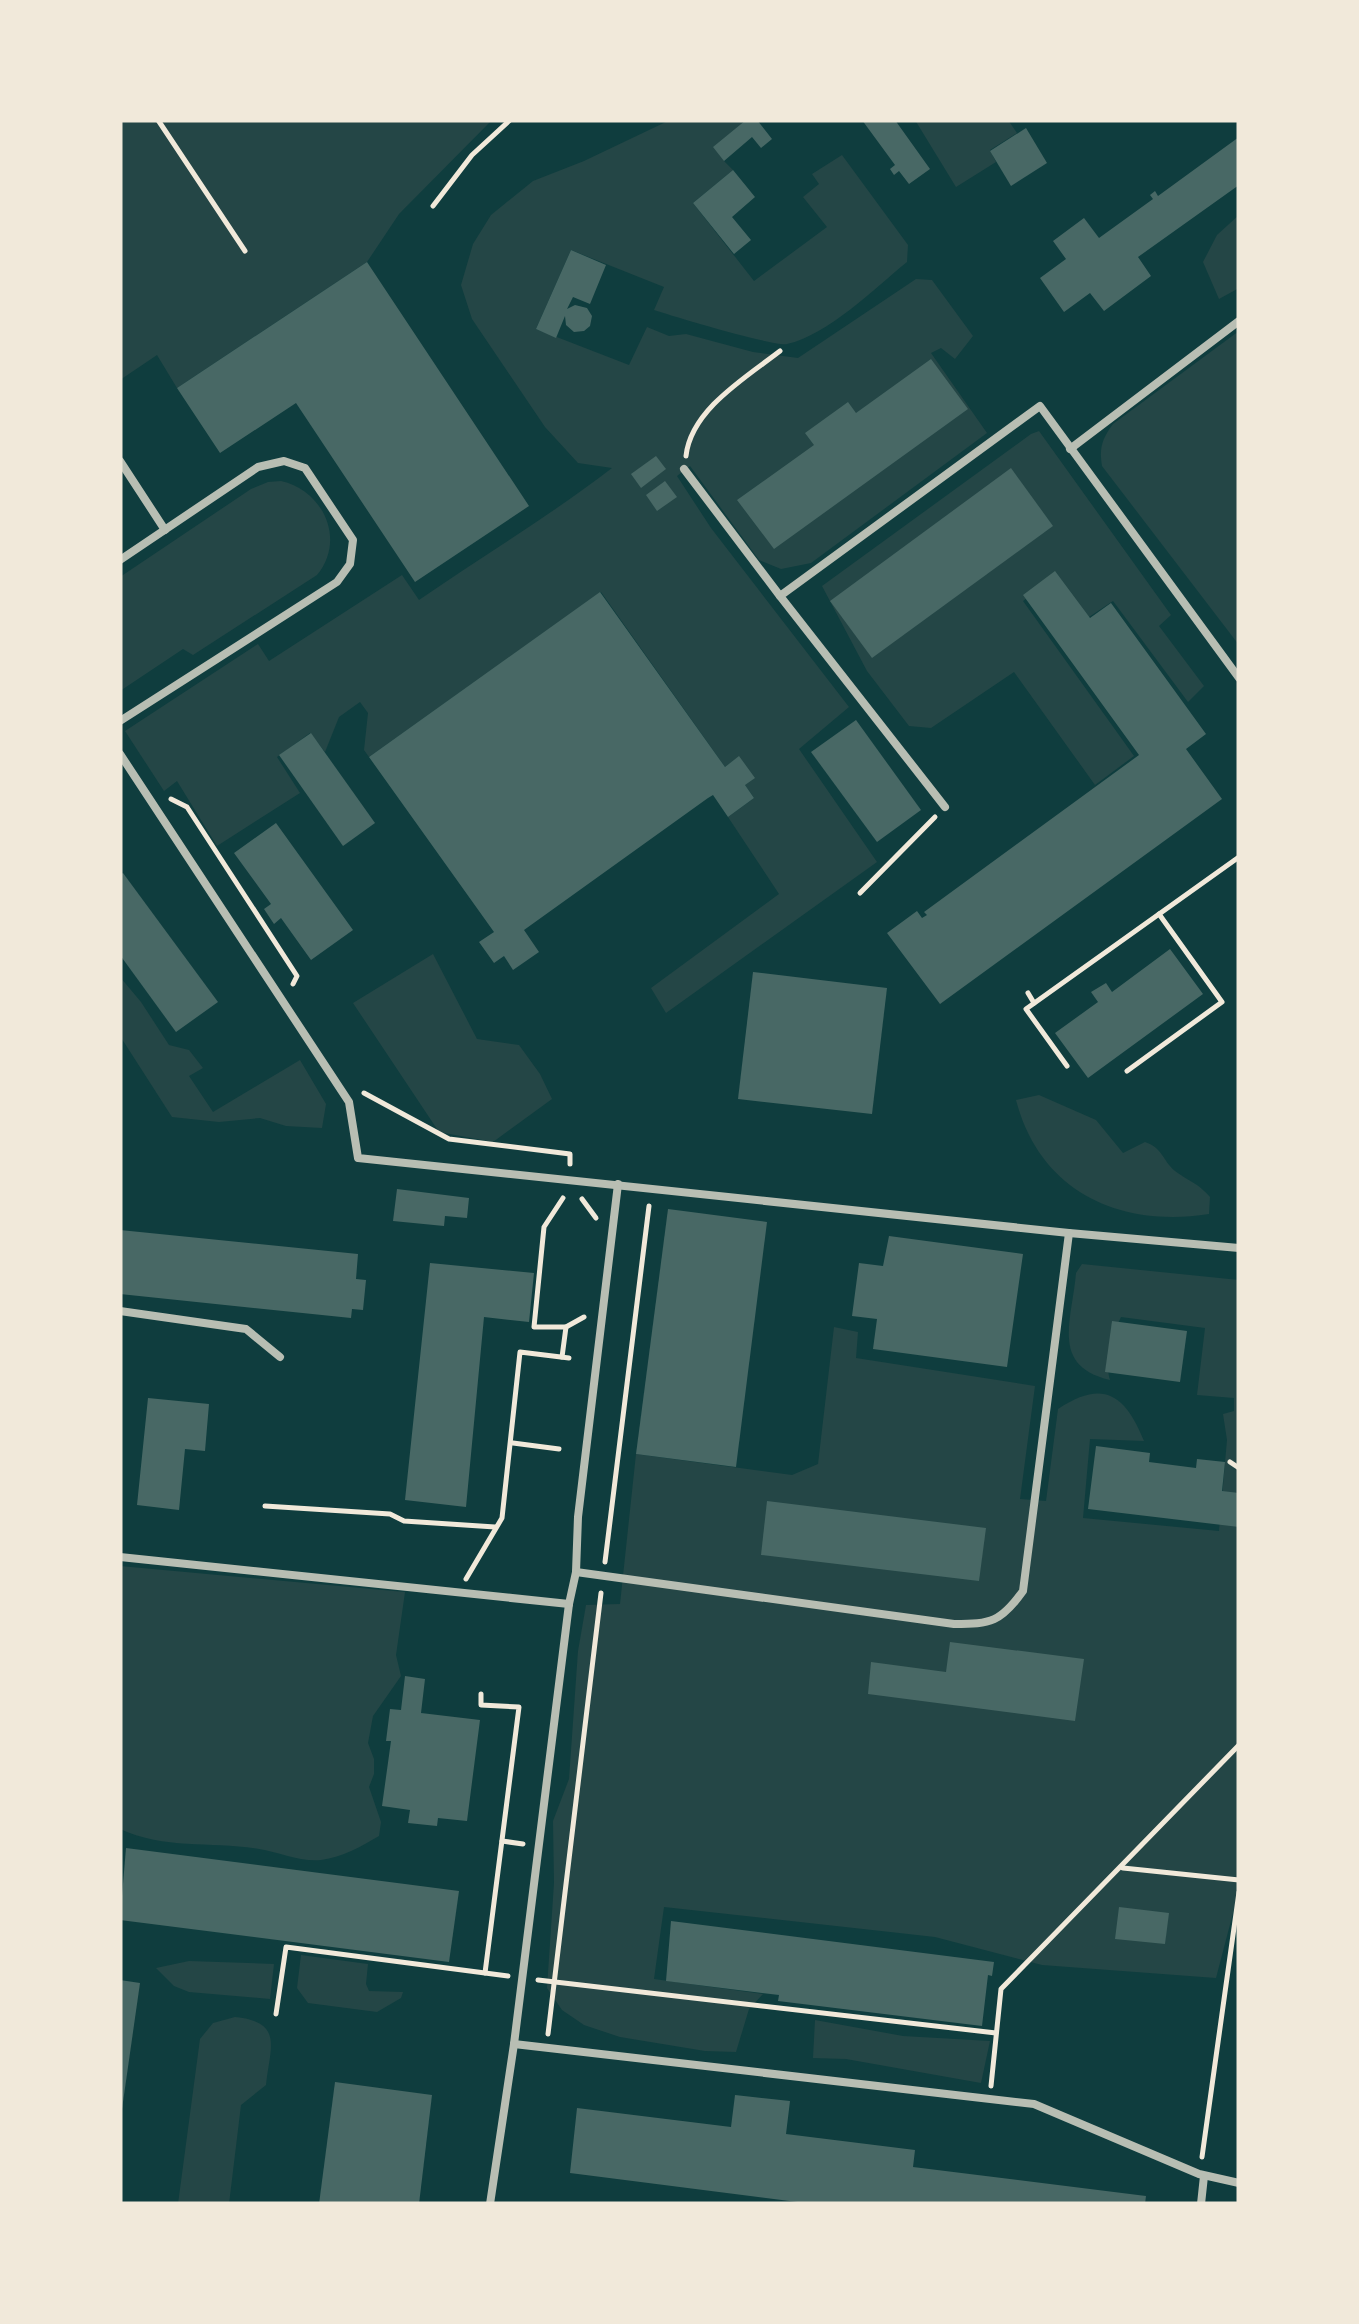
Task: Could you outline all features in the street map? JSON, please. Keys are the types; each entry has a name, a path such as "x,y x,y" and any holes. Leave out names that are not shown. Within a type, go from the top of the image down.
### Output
{"lane":[{"path":"1070,449 1239,322"},
{"path":"780,596 1040,406 1239,678"},
{"path":"120,560 258,467 284,460 305,468 349,531 353,554 337,582 120,721"},
{"path":"120,461 165,530"},
{"path":"684,469 945,807"},
{"path":"120,754 349,1102 358,1158 1069,1234 1239,1248"},
{"path":"490,2204 576,1572 578,1518 618,1184"},
{"path":"576,1572 954,1624 988,1624 1009,1611 1023,1591 1069,1234"},
{"path":"120,1311 246,1330 280,1357"},
{"path":"120,1557 569,1604"},
{"path":"514,2044 1034,2104 1201,2175 1239,2183"},
{"path":"1201,2175 1201,2204"}],"path":[{"path":"158,120 245,251"},
{"path":"434,206 472,155 510,120"},
{"path":"684,469 688,440 698,420 780,351"},
{"path":"163,794 187,807 297,976 289,993"},
{"path":"860,893 945,807"},
{"path":"1067,1066 1026,1010 1239,857"},
{"path":"1127,1071 1222,1002 1159,914"},
{"path":"1028,993 1034,1003"},
{"path":"351,1086 449,1140 570,1154 568,1178"},
{"path":"547,2046 651,1188"},
{"path":"568,1192 544,1228 534,1328 566,1327 582,1320 587,1311"},
{"path":"577,1195 593,1210 598,1222"},
{"path":"458,1592 502,1518 520,1352 565,1357 566,1327"},
{"path":"511,1443 559,1448"},
{"path":"1230,1462 1239,1468"},
{"path":"265,1506 390,1514 404,1521 496,1527"},
{"path":"481,1694 481,1705 519,1707 484,1973"},
{"path":"990,2098 1001,1989 1239,1745"},
{"path":"1121,1868 1239,1880"},
{"path":"1201,2175 1239,1892"},
{"path":"276,2014 286,1947 996,2033"}],"shaded area":[{"path":"120,120 492,120 399,214 367,262 177,388 157,355 120,380"},
{"path":"670,120 746,120 724,161 733,170 693,203 754,281 827,227 803,197 819,184 812,174 842,155 908,245 907,262 835,321 803,339 779,344 654,310 664,287 571,250 536,329 629,365 647,327 669,336 686,334 753,352 798,358 916,279 932,280 973,336 955,359 941,348 931,353 987,433 811,563 781,569 759,560 690,466 677,476 711,528 849,707 799,749 877,862 666,1013 651,988 779,894 728,817 754,798 745,785 739,757 725,767 601,592 369,757 364,750 368,713 360,702 339,717 325,752 310,733 277,757 300,793 217,846 177,781 164,791 125,731 258,644 269,661 402,575 419,600 612,468 578,463 545,427 472,319 461,285 473,244 491,215 533,181"},
{"path":"915,120 1008,120 1017,133 990,150 996,162 956,187"},
{"path":"1239,215 1239,288 1219,299 1203,262 1217,235"},
{"path":"1239,331 1239,645 1102,466 1101,454 1113,424"},
{"path":"1039,431 1171,615 1159,626 1204,686 1188,702 1113,601 1086,619 1054,578 1023,601 1134,756 1095,785 1014,672 931,728 909,726 867,671 822,586"},
{"path":"281,481 309,495 326,519 330,547 317,575 193,655 183,649 120,691 120,577 251,489"},
{"path":"433,954 477,1039 519,1045 552,1099 493,1142 439,1132 353,1003"},
{"path":"120,977 169,1045 189,1050 203,1068 189,1076 213,1112 300,1060 326,1104 322,1128 286,1126 260,1118 219,1122 172,1117 120,1036"},
{"path":"1039,1095 1096,1120 1123,1153 1145,1142 1155,1148 1175,1171 1210,1197 1209,1214 1145,1215 1088,1197 1044,1159 1028,1132 1016,1100"},
{"path":"1082,1264 1239,1280 1239,1890 1216,1978 1042,1965 935,1937 664,1907 654,1979 763,1994 749,2009 736,2052 620,2037 584,2025 562,2010 547,1988 554,1883 553,1821 569,1779 578,1651 586,1605 620,1604 636,1454 792,1475 818,1464 834,1327 858,1332 856,1358 1035,1386 1020,1499 1046,1501 1058,1409 1088,1395 1111,1396 1129,1412 1144,1441 1090,1439 1083,1518 1219,1531 1227,1440 1223,1414 1234,1411 1234,1398 1197,1395 1205,1328 1121,1317 1109,1357 1110,1380 1091,1373 1079,1364 1069,1339 1076,1273"},
{"path":"120,1566 405,1592 396,1655 401,1676 373,1716 368,1743 374,1759 369,1787 381,1822 379,1836 344,1854 313,1860 267,1850 154,1840 120,1829"},
{"path":"301,1955 368,1964 369,1991 403,1992 401,1998 377,2012 308,2003 297,1988"},
{"path":"189,1961 274,1964 270,1999 189,1992 174,1986 156,1968"},
{"path":"235,2017 261,2024 267,2031 271,2048 266,2085 241,2105 229,2204 178,2204 200,2039 213,2023"},
{"path":"815,2020 903,2036 990,2041 981,2083 846,2059 813,2058"}],"building":[{"path":"746,120 757,120 772,139 761,148 752,137 724,161 713,147"},
{"path":"862,120 895,120 930,169 909,184 899,171 894,175 890,169 895,165"},
{"path":"1026,128 1047,163 1011,186 990,151"},
{"path":"1239,137 1239,185 1138,257 1151,276 1104,311 1090,293 1064,312 1040,278 1066,259 1053,241 1084,218 1099,238 1153,199 1150,195 1155,191 1158,196"},
{"path":"733,170 755,197 732,217 751,240 734,254 693,203"},
{"path":"571,250 606,265 590,304 573,297 567,309 575,305 587,308 592,316 590,326 574,332 566,325 565,316 556,338 536,329"},
{"path":"367,262 529,506 415,582 296,403 220,453 177,388"},
{"path":"931,359 968,409 774,549 737,500 814,445 805,433 848,402 856,413"},
{"path":"656,456 666,469 641,488 631,474"},
{"path":"1011,468 1053,526 872,658 830,601"},
{"path":"665,481 677,497 657,511 646,495"},
{"path":"1055,571 1090,618 1111,603 1206,734 1186,749 1222,799 940,1004 887,933 917,911 922,918 927,915 924,912 1139,755 1023,595"},
{"path":"600,592 725,767 739,756 755,778 745,785 754,798 728,817 713,795 708,798 524,930 539,952 513,970 504,956 494,963 479,942 494,932 369,757"},
{"path":"856,720 921,810 877,842 811,752"},
{"path":"311,733 375,823 343,846 279,755"},
{"path":"276,823 353,930 311,960 281,918 274,924 264,909 271,904 234,853"},
{"path":"123,873 218,1002 176,1032 120,955"},
{"path":"1170,949 1203,994 1088,1078 1055,1033 1098,1002 1091,992 1106,983 1112,992"},
{"path":"753,972 887,988 872,1114 738,1099"},
{"path":"397,1189 469,1198 467,1218 445,1216 444,1226 393,1221"},
{"path":"668,1209 767,1222 736,1467 636,1454"},
{"path":"120,1230 358,1254 356,1279 366,1280 363,1310 352,1309 351,1318 120,1294"},
{"path":"889,1236 1023,1254 1007,1367 873,1349 877,1319 852,1316 859,1263 883,1266"},
{"path":"430,1263 534,1273 529,1322 484,1317 466,1507 405,1500"},
{"path":"1112,1321 1187,1331 1180,1382 1105,1372"},
{"path":"148,1398 209,1404 205,1451 185,1449 179,1510 137,1505"},
{"path":"1096,1446 1150,1453 1149,1462 1196,1468 1197,1459 1225,1462 1222,1491 1239,1493 1239,1527 1088,1509"},
{"path":"767,1501 986,1528 979,1581 761,1555"},
{"path":"950,1642 1084,1659 1075,1721 868,1694 871,1662 946,1672"},
{"path":"405,1676 425,1679 421,1713 480,1720 467,1821 438,1818 437,1826 408,1823 410,1810 382,1806 391,1741 386,1741 390,1709 401,1710"},
{"path":"126,1848 459,1891 449,1962 120,1920"},
{"path":"1119,1907 1169,1913 1165,1944 1115,1939"},
{"path":"671,1921 994,1962 992,1976 988,1975 982,2026 778,2001 779,1995 666,1981"},
{"path":"120,1980 140,1983 122,2109 120,2109"},
{"path":"335,2082 432,2095 419,2204 319,2204"},
{"path":"735,2095 790,2101 786,2134 915,2150 913,2167 1146,2196 1145,2204 813,2204 570,2173 577,2108 731,2127"}]}
